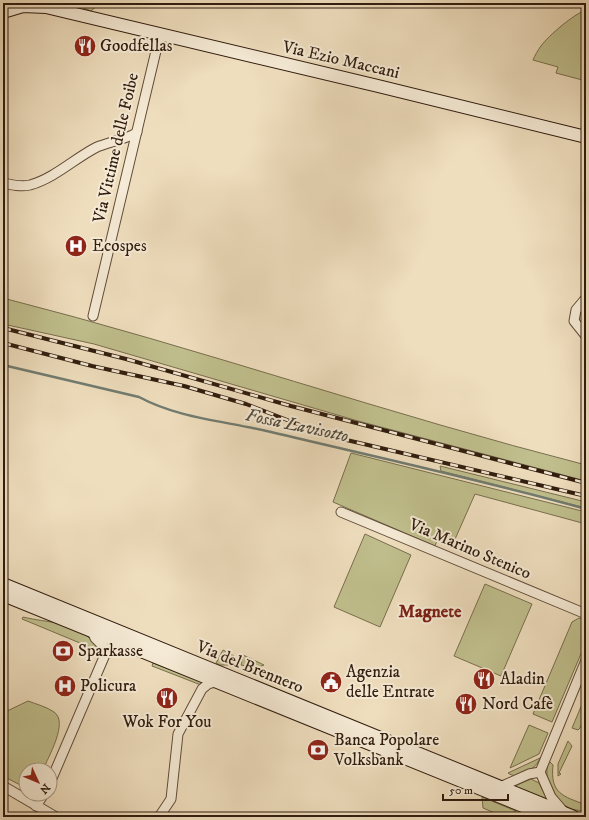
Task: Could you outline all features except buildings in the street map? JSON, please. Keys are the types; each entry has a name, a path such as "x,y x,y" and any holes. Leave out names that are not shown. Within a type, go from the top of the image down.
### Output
{"main road":[{"name":"Via Ezio Maccani","path":"55,3 88,18"},
{"name":"Via Ezio Maccani","path":"3,12 23,6 36,6 160,34 586,137"},
{"name":"Via del Brennero","path":"3,584 569,815"},
{"name":"Via del Brennero","path":"3,595 550,817"}],"street":[{"name":"Via Vittime delle Foibe","path":"93,316 160,34"},
{"path":"3,183 24,186 40,181 97,147 119,138 134,135 137,132"},
{"path":"586,298 576,310 574,321 586,336"},
{"name":"Via Marino Stenico","path":"341,512 586,614"},
{"path":"58,764 107,650 95,638 92,631"},
{"path":"569,815 551,797 540,772 586,660"},
{"path":"159,817 171,799 178,734 202,689 208,684 216,682"},
{"path":"500,787 529,774 540,772"},
{"path":"3,786 56,817"},
{"path":"36,806 39,802"}],"shaded area":[{"path":"71,3 100,3 91,11"},
{"path":"586,10 586,81 556,73 558,67 533,60 540,48 550,36 562,25"},
{"path":"3,298 149,338 513,446 586,465 586,481 358,421 94,344 3,324"},
{"path":"351,453 586,512 586,524 475,494 452,546 445,543 448,536 440,533 435,546 333,502"},
{"path":"440,466 582,501 586,504 586,508 441,471"},
{"path":"365,534 411,555 380,627 334,607"},
{"path":"485,584 532,604 501,676 454,656"},
{"path":"23,617 69,626 85,634 99,651 99,658 92,648 22,619"},
{"path":"579,618 586,621 586,642 552,722 533,714 572,622"},
{"path":"223,650 234,656 232,665 220,665 216,663"},
{"path":"243,655 264,665 256,668 241,665"},
{"path":"153,663 202,682 201,685 152,666"},
{"path":"586,695 586,714 578,730 572,728"},
{"path":"28,701 45,707 54,712 58,717 59,723 56,740 47,762 18,762 18,784 3,776 3,713"},
{"path":"529,725 548,733 539,754 510,768"},
{"path":"568,741 572,746 559,773 561,774 558,776 558,764"},
{"path":"540,758 535,766 527,772 517,775 508,773"},
{"path":"549,761 553,765 553,775 556,788 565,796 586,805 586,810 568,808 555,796 547,779"},
{"path":"531,779 539,783 548,801 512,787"},
{"path":"482,797 516,811 504,817 483,808"}],"waterway":[{"name":"Fossa Lavisotto","path":"3,365 139,397 187,415 254,428 429,469 586,509"}],"railway":[{"path":"3,328 126,359 291,406 586,483"},
{"path":"3,343 92,366 184,386 246,404 318,432 338,438 586,496"}],"place":[{"name":"Goodfellas","path":"85,46"},
{"name":"Ecospes","path":"76,246"},
{"name":"Sparkasse","path":"63,651"},
{"name":"Aladin","path":"484,679"},
{"name":"Agenzia delle Entrate","path":"331,682"},
{"name":"Policura","path":"65,686"},
{"name":"Wok For You","path":"167,698"},
{"name":"Nord Cafè","path":"466,704"},
{"name":"Banca Popolare Volksbank","path":"318,750"}],"district":[{"name":"Magnete","path":"430,612"}]}
